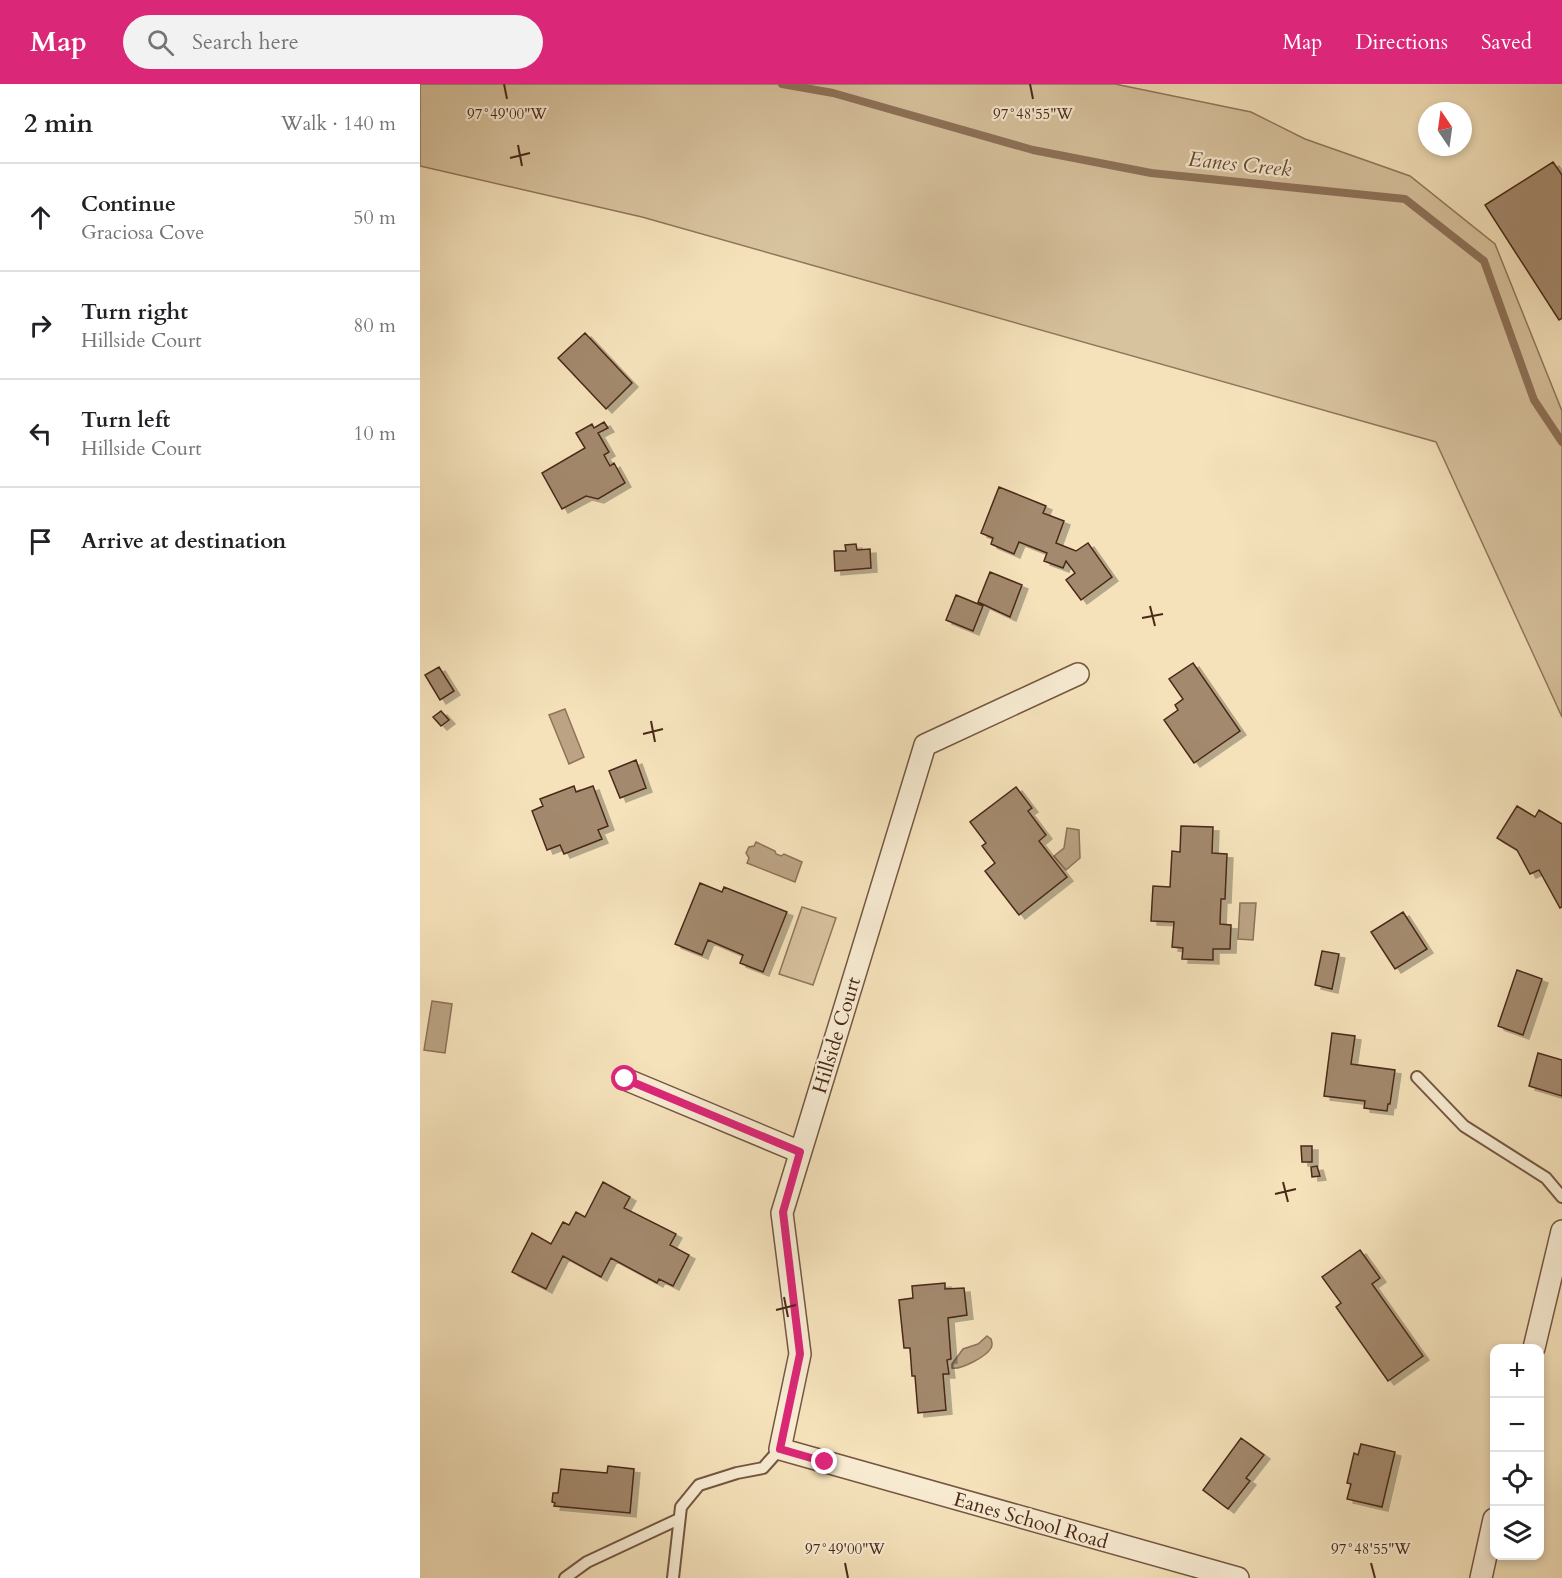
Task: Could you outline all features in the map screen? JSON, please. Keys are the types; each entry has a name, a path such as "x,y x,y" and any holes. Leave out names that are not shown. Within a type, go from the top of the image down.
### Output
{"street":[{"name":"Hillside Court","path":"780,1449 800,1354 783,1212 925,745 1078,674"},
{"path":"625,1079 800,1152"},
{"path":"1535,1344 1562,1231"},
{"name":"Eanes School Road","path":"780,1449 1238,1578"},
{"path":"1481,1578 1490,1537"}],"lane":[{"path":"1417,1077 1464,1126 1546,1178 1562,1197"},
{"path":"673,1578 681,1508 699,1485 737,1473 764,1468 780,1449"},
{"path":"565,1578 587,1562 679,1519"}],"shaded area":[{"path":"420,84 1115,84 1251,112 1305,139 1410,176 1495,244 1562,411 1562,717 1436,442 642,217 420,166"},
{"path":"565,709 584,757 569,764 549,715"},
{"path":"1067,828 1079,830 1080,858 1066,870 1054,856 1064,848"},
{"path":"756,842 775,851 776,854 781,856 784,854 802,862 795,882 747,863 749,858 746,853 749,847 754,846"},
{"path":"1240,903 1256,903 1253,940 1238,939"},
{"path":"802,907 836,918 813,985 779,974"},
{"path":"432,1001 452,1004 445,1053 424,1050"},
{"path":"987,1336 991,1339 992,1344 989,1351 967,1365 952,1368 952,1364 963,1349 978,1344"}],"building":[{"path":"1553,162 1562,175 1562,318 1559,320 1485,205"},
{"path":"585,333 632,383 606,409 558,358"},
{"path":"604,422 608,428 598,433 609,452 604,455 610,466 614,463 625,483 598,499 586,496 562,509 542,473 585,448 576,433 592,424 594,428"},
{"path":"999,487 1046,506 1043,513 1064,521 1056,543 1076,551 1088,543 1112,577 1081,600 1066,580 1075,573 1066,561 1063,568 1044,561 1047,553 1019,542 1014,554 991,544 993,538 981,533"},
{"path":"856,544 857,550 870,549 871,568 835,571 834,551 846,551 845,545"},
{"path":"990,572 1022,585 1010,617 978,602"},
{"path":"956,595 983,606 973,631 946,620"},
{"path":"1193,663 1240,731 1194,763 1164,720 1178,710 1175,705 1183,699 1169,679"},
{"path":"439,667 454,691 440,700 425,675"},
{"path":"441,711 449,720 441,726 433,717"},
{"path":"636,760 646,788 620,798 609,771"},
{"path":"574,786 576,792 593,786 608,826 598,830 602,839 564,854 560,845 547,850 532,811 543,806 540,799"},
{"path":"1016,787 1032,808 1028,811 1046,835 1039,841 1067,877 1019,915 985,871 995,863 982,846 986,843 970,822"},
{"path":"1517,806 1535,817 1539,810 1562,824 1562,907 1560,908 1539,870 1530,874 1517,850 1497,838"},
{"path":"1181,826 1213,827 1212,853 1227,854 1225,899 1221,899 1220,924 1231,925 1230,949 1213,949 1213,960 1182,959 1183,948 1172,947 1174,922 1151,921 1153,886 1170,887 1172,851 1180,852"},
{"path":"700,883 722,892 724,887 787,912 763,972 740,963 743,955 708,940 702,955 675,944"},
{"path":"1403,912 1427,949 1395,969 1371,932"},
{"path":"1322,951 1339,954 1332,989 1315,985"},
{"path":"1517,970 1542,979 1523,1035 1498,1026"},
{"path":"1332,1033 1355,1036 1351,1064 1395,1070 1387,1111 1364,1108 1365,1101 1324,1096"},
{"path":"1538,1053 1562,1060 1562,1096 1529,1086"},
{"path":"1301,1146 1312,1146 1312,1162 1302,1162"},
{"path":"1317,1166 1320,1176 1312,1177 1311,1167"},
{"path":"603,1182 630,1197 624,1208 676,1234 670,1245 689,1255 673,1286 659,1279 657,1283 611,1258 601,1277 563,1256 546,1289 512,1272 532,1233 551,1244 563,1222 569,1225 576,1212 585,1217"},
{"path":"1360,1250 1380,1278 1372,1284 1423,1356 1388,1381 1336,1307 1341,1303 1322,1277"},
{"path":"945,1283 945,1289 964,1288 967,1315 948,1318 951,1359 947,1360 949,1374 943,1374 946,1410 918,1413 915,1376 912,1376 910,1348 904,1348 899,1300 913,1298 912,1286"},
{"path":"1241,1438 1264,1455 1246,1478 1250,1481 1228,1509 1203,1490"},
{"path":"1361,1444 1395,1452 1382,1507 1347,1499 1351,1484 1347,1483 1354,1453 1358,1455"},
{"path":"608,1466 634,1469 630,1513 554,1506 553,1493 558,1493 561,1469 607,1473"}],"waterway":[{"name":"Eanes Creek","path":"782,84 833,93 1033,150 1151,173 1405,199 1484,261 1534,400 1562,442"}],"route":[{"path":"625,1079 800,1152 783,1212 800,1354 780,1449 825,1462"}]}
